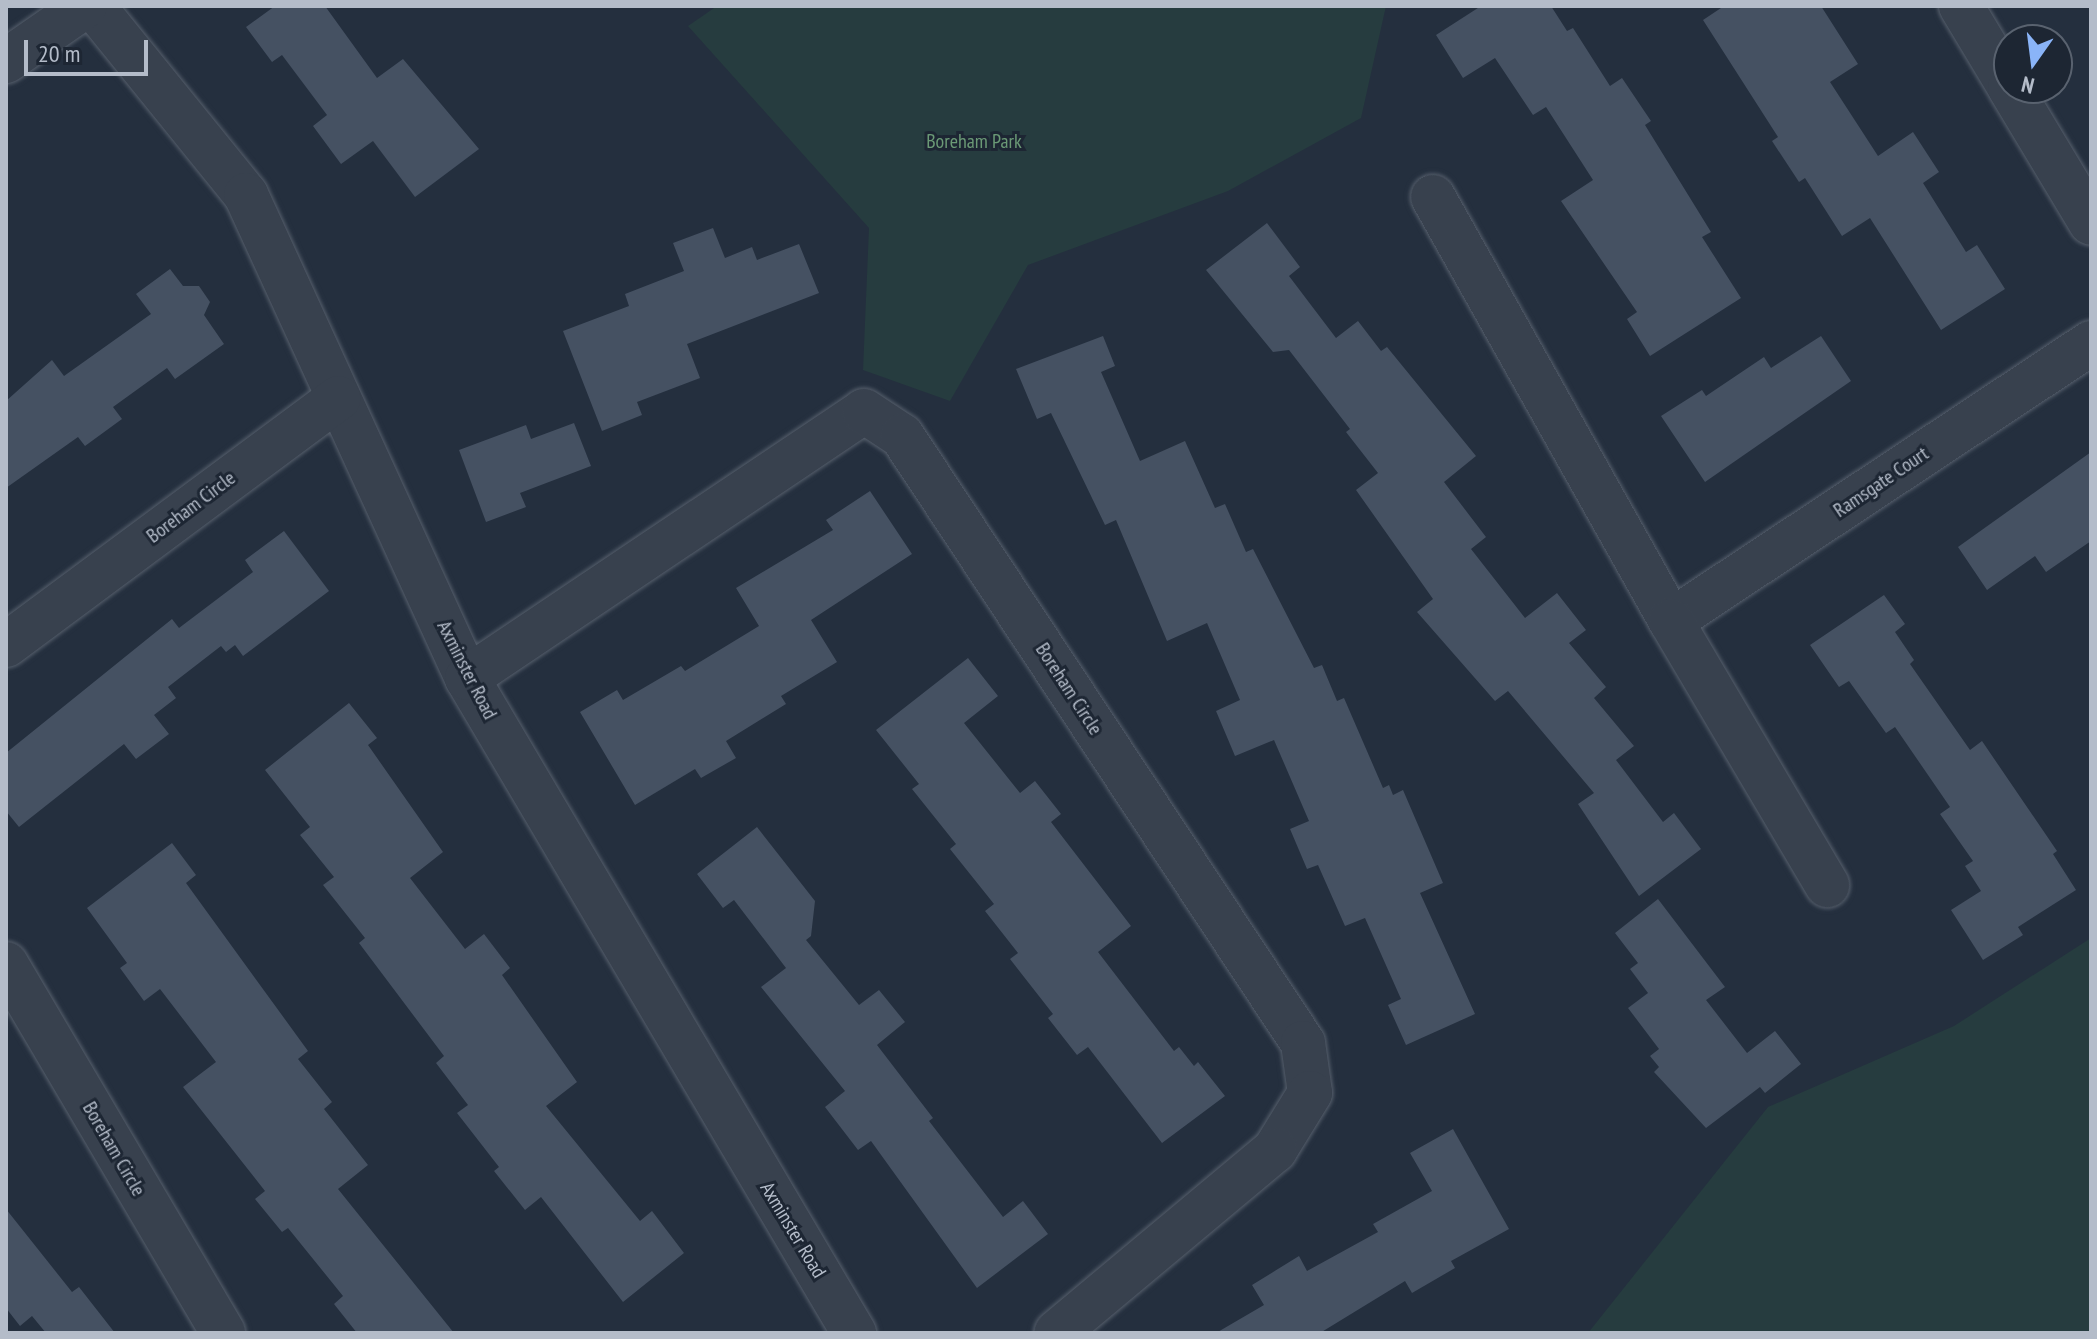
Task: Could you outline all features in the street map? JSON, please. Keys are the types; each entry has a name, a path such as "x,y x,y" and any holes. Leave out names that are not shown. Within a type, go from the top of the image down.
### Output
{"street":[{"path":"6,61 85,6"},
{"name":"Axminster Road","path":"93,6 246,195 467,678 854,1333"},
{"path":"1961,6 1993,59"},
{"path":"2020,104 2091,223"},
{"path":"1433,197 1671,621 1827,885"},
{"name":"Ramsgate Court","path":"1671,621 2091,343"},
{"name":"Boreham Circle","path":"6,645 338,398"},
{"name":"Boreham Circle","path":"467,678 864,411 902,436 1303,1043 1310,1093 1275,1150 1056,1333"},
{"name":"Boreham Circle","path":"6,964 223,1333"}],"green space":[{"name":"Boreham Park","path":"717,6 1386,6 1361,118 1228,191 1028,265 950,401 863,370 869,228 688,26"},
{"path":"2091,938 2091,1333 1588,1333 1768,1107 1954,1026"}],"building":[{"path":"275,6 325,6 377,78 403,59 479,149 415,197 373,141 341,164 313,126 327,115 282,55 272,62 246,27"},
{"path":"1481,6 1551,6 1567,31 1573,28 1610,86 1622,78 1651,121 1645,125 1711,232 1702,237 1741,298 1650,356 1627,319 1637,312 1561,201 1593,180 1546,107 1533,115 1495,58 1463,78 1436,35"},
{"path":"1724,6 1821,6 1858,64 1830,82 1878,156 1913,132 1939,172 1923,183 1966,252 1977,245 2005,289 1941,330 1870,218 1842,236 1805,178 1799,182 1772,141 1778,137 1703,20"},
{"path":"1267,223 1300,267 1289,276 1336,338 1358,321 1381,351 1387,347 1476,456 1444,482 1486,537 1471,549 1525,618 1557,593 1586,630 1569,643 1606,687 1594,698 1634,746 1616,760 1663,822 1674,813 1701,849 1639,896 1578,804 1594,793 1508,691 1495,701 1417,612 1433,599 1356,490 1378,473 1346,432 1350,429 1289,350 1273,352 1206,270"},
{"path":"713,228 725,258 752,247 757,260 799,244 819,293 687,344 700,378 637,402 642,415 602,431 563,331 629,306 625,294 684,271 673,243"},
{"path":"170,269 183,286 199,286 210,302 204,315 224,344 175,379 167,368 113,407 122,419 85,446 78,437 6,488 6,401 52,360 64,376 151,314 136,294"},
{"path":"1103,336 1115,366 1101,372 1140,461 1185,441 1215,508 1225,504 1246,552 1253,549 1314,668 1322,665 1337,701 1344,698 1383,788 1389,785 1393,795 1403,790 1443,883 1420,893 1475,1014 1406,1045 1388,1005 1401,999 1365,918 1345,926 1318,865 1307,869 1290,829 1309,821 1274,740 1235,756 1216,711 1240,700 1207,623 1167,641 1116,520 1105,525 1051,413 1037,419 1016,369"},
{"path":"1821,336 1851,381 1705,482 1661,416 1702,390 1706,396 1764,357 1771,368"},
{"path":"574,423 591,466 520,493 526,507 486,522 459,450 526,425 531,439"},
{"path":"2091,452 2091,541 2046,572 2035,556 1987,590 1958,547"},
{"path":"870,491 912,554 811,620 837,662 781,696 786,704 726,741 736,758 701,778 695,769 635,805 580,712 617,690 623,700 681,666 685,671 759,626 736,588 833,530 826,520"},
{"path":"284,531 329,591 243,656 235,645 226,652 221,646 168,687 176,698 154,715 169,734 136,759 124,744 19,827 6,811 6,753 172,619 179,628 253,572 245,560"},
{"path":"1884,595 1905,624 1895,632 1914,660 1910,664 1970,750 1982,741 2057,851 2053,854 2076,890 2018,927 2023,935 1983,960 1951,910 1981,891 1965,866 1973,861 1940,814 1950,807 1895,727 1886,733 1849,681 1839,687 1810,645"},
{"path":"968,658 998,696 964,723 1020,793 1035,781 1061,814 1051,822 1131,926 1098,952 1174,1051 1179,1047 1194,1066 1198,1062 1225,1096 1162,1143 1088,1047 1077,1055 1048,1018 1053,1014 1010,959 1018,953 985,911 994,904 950,849 956,844 912,789 919,784 876,730"},
{"path":"349,703 377,738 368,745 443,852 410,878 465,949 484,934 510,968 502,975 577,1082 546,1106 640,1221 652,1211 684,1253 623,1302 541,1197 525,1210 494,1171 499,1167 457,1113 468,1105 436,1063 444,1056 359,943 365,938 323,885 334,877 300,835 310,827 265,770"},
{"path":"757,827 815,901 811,936 806,940 859,1005 879,990 905,1022 877,1045 933,1118 929,1121 1003,1217 1023,1201 1048,1234 977,1288 871,1141 858,1150 825,1107 845,1091 761,987 786,968 734,900 723,908 697,874"},
{"path":"172,843 196,875 186,883 308,1051 298,1059 332,1102 324,1109 368,1165 338,1189 454,1333 357,1333 334,1304 343,1296 288,1228 282,1232 255,1199 265,1191 183,1087 216,1062 160,989 144,1001 120,968 127,963 87,908"},
{"path":"1658,899 1725,987 1706,1000 1747,1053 1775,1031 1801,1064 1765,1093 1760,1087 1706,1128 1654,1072 1659,1067 1650,1056 1659,1049 1628,1008 1648,993 1630,969 1638,963 1615,933"},
{"path":"1453,1129 1509,1229 1451,1261 1455,1268 1412,1293 1405,1281 1320,1333 1216,1333 1264,1305 1252,1285 1299,1256 1307,1271 1378,1232 1373,1224 1432,1191 1410,1153"},
{"path":"6,1209 72,1292 79,1287 115,1333 46,1333 32,1316 20,1326 6,1308"}]}
